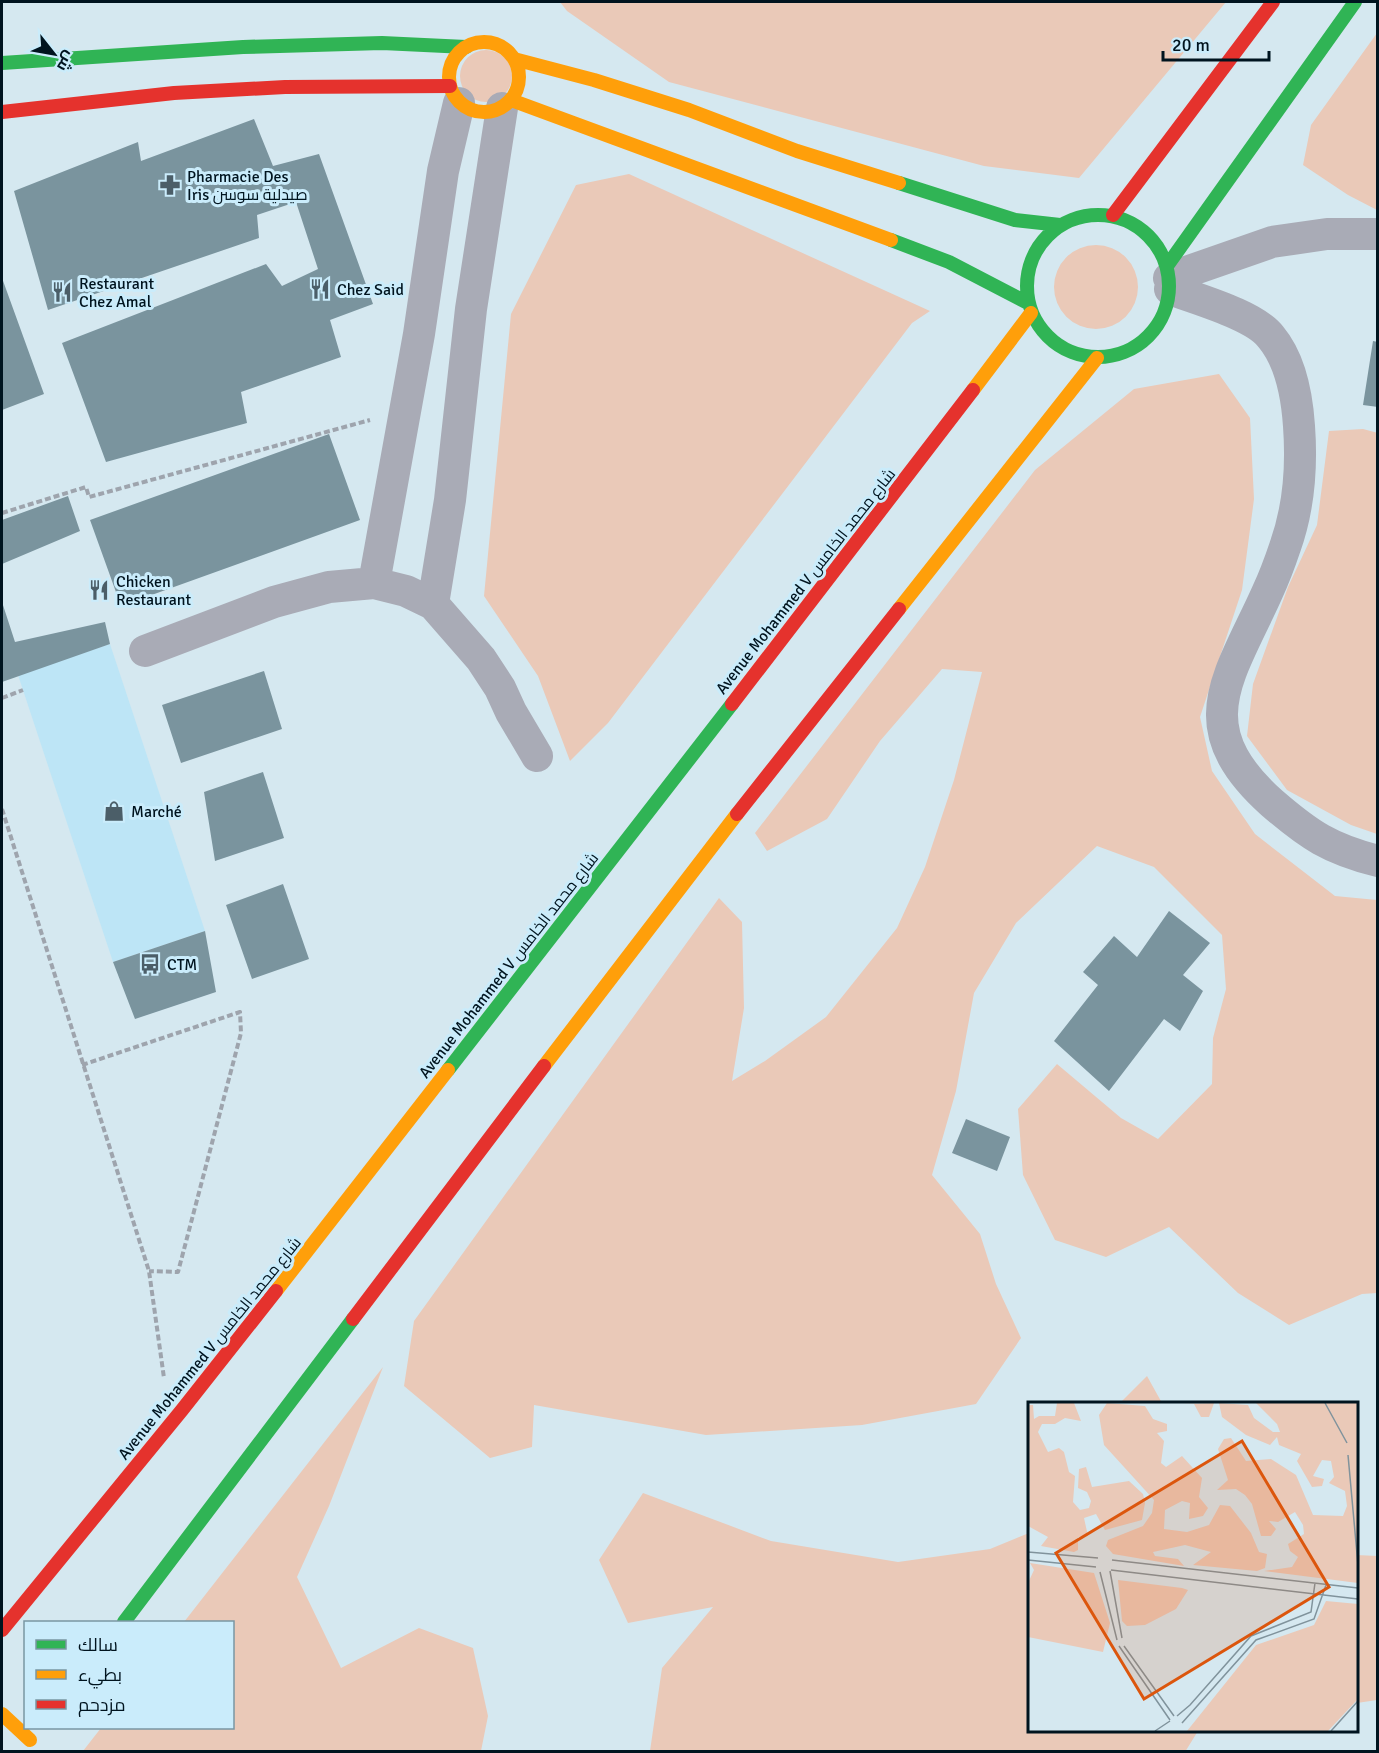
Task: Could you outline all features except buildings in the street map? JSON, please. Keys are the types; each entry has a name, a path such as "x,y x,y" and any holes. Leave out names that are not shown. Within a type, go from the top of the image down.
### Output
{"main road":[{"path":"1113,215 1273,2"},
{"path":"1169,277 1156,243 1137,224 1113,215 1086,214 1060,225 1038,245 1027,273 1029,308 1046,336 1069,352 1097,358 1124,353 1148,338 1163,315 1169,277 1355,2"},
{"path":"2,112 174,93 285,87 454,95 480,113 491,112 506,104 518,87 519,73 514,59 505,49 492,42 479,42 466,47 455,57 449,71 454,95"},
{"path":"2,63 243,47 382,43 466,47"},
{"path":"514,59 594,80 689,110 796,151 1015,220 1060,225"},
{"path":"506,104 707,171 949,262 1029,308"},
{"name":"Avenue Mohammed V شارع محمد الخامس","path":"2,1630 7,1612 171,1423 792,628 1029,308"},
{"path":"126,1621 661,912 1097,358"},
{"path":"7,1612 24,1624"},
{"path":"2,1714 30,1740"},
{"path":"21,1752 39,1729"}],"street":[{"path":"374,583 419,334 454,95"},
{"path":"433,604 450,500 471,309 506,104"},
{"path":"1169,277 1272,242 1327,234 1377,234"},
{"path":"1169,277 1259,325 1271,336 1287,364 1298,404 1301,447 1294,520 1268,592 1240,646 1227,680 1221,705 1222,724 1228,744 1240,767 1261,793 1293,821 1321,841 1351,854 1377,861"},
{"path":"145,651 274,602 329,587 374,583 406,591 433,604 481,659 500,688 511,712 537,756"}],"path":[{"path":"2,513 86,487 89,497 406,410"},
{"path":"2,698 23,690"},
{"path":"2,809 149,1271 171,1423"},
{"path":"82,1065 240,1012 241,1033 178,1272 149,1271"}],"shaded area":[{"path":"560,2 1226,2 1079,178 984,166 669,82 567,11"},
{"path":"1377,33 1377,210 1348,195 1303,165 1311,125"},
{"path":"486,50 496,52 504,58 510,66 512,76 510,86 504,94 496,100 486,102 476,100 468,94 462,86 460,76 462,66 468,58 476,52"},
{"path":"629,174 930,311 912,323 608,723 570,761 538,676 484,596 511,314 576,185"},
{"path":"1096,245 1112,248 1126,257 1135,271 1138,287 1135,303 1126,317 1112,326 1096,329 1080,326 1066,317 1057,303 1054,287 1057,271 1066,257 1080,248"},
{"path":"1219,374 1250,418 1254,499 1242,590 1200,717 1212,771 1255,834 1335,896 1377,900 1377,1293 1362,1294 1289,1325 1238,1293 1169,1227 1106,1257 1055,1240 1023,1175 1018,1109 1057,1064 1121,1118 1158,1139 1212,1084 1213,1038 1226,989 1222,935 1154,867 1097,846 1016,923 974,993 956,1091 932,1175 980,1234 996,1284 1021,1338 976,1404 862,1425 706,1435 534,1405 532,1447 490,1458 404,1386 414,1321 719,898 742,922 744,1008 732,1081 765,1061 826,1017 897,928 925,867 954,780 982,672 942,669 880,741 827,819 767,851 755,833 1035,470 1134,389"},
{"path":"1363,429 1378,433 1377,834 1351,825 1287,790 1247,736 1253,684 1288,587 1317,525 1329,431"},
{"name":"Marché","path":"110,644 205,931 113,962 18,675"},
{"path":"383,1367 329,1506 297,1577 341,1668 419,1628 473,1648 488,1716 481,1751 83,1751 100,1729 234,1729 234,1621 185,1621"},
{"path":"1147,1376 1161,1402 1121,1402"},
{"path":"643,1493 771,1541 898,1562 990,1549 1028,1533 1028,1732 1197,1732 1185,1752 650,1751 662,1668 713,1607 628,1623 599,1560"},
{"path":"1358,1555 1378,1556 1377,1700 1358,1703"}],"traffic: fast":[{"path":"1167,266 1355,2"},
{"path":"2,63 243,47 382,43 466,47"},
{"path":"899,183 1015,220 1060,225"},
{"path":"1098,215 1125,220 1148,236 1164,259 1169,286 1164,313 1148,336 1125,352 1098,357 1071,352 1048,336 1032,313 1027,286 1032,259 1048,236 1071,220 1098,215"},
{"path":"891,240 949,262 1028,303"},
{"path":"448,1070 732,704"},
{"path":"125,1621 353,1319"}],"traffic: slow":[{"path":"484,42 497,45 509,52 516,64 519,77 516,90 509,102 497,109 484,112 471,109 459,102 452,90 449,77 452,64 459,52 471,45 484,42"},
{"path":"514,59 594,80 689,110 797,151 899,183"},
{"path":"511,100 891,240"},
{"path":"973,390 1031,313"},
{"path":"899,609 1097,358"},
{"path":"544,1066 737,814"},
{"path":"276,1291 448,1070"},
{"path":"2,1714 30,1740"}],"traffic: jam":[{"path":"1113,215 1273,2"},
{"path":"2,112 174,93 285,87 450,86"},
{"path":"732,704 973,390"},
{"path":"737,814 899,609"},
{"path":"353,1319 544,1066"},
{"path":"2,1630 276,1291"}],"place":[{"name":"Pharmacie Des Iris صيدلية سوسن","path":"170,185"},
{"name":"Chez Said","path":"320,289"},
{"name":"Restaurant Chez Amal","path":"62,292"},
{"name":"Chicken Restaurant","path":"99,590"},
{"name":"Marché","path":"114,811"},
{"name":"CTM","path":"150,964"}]}
